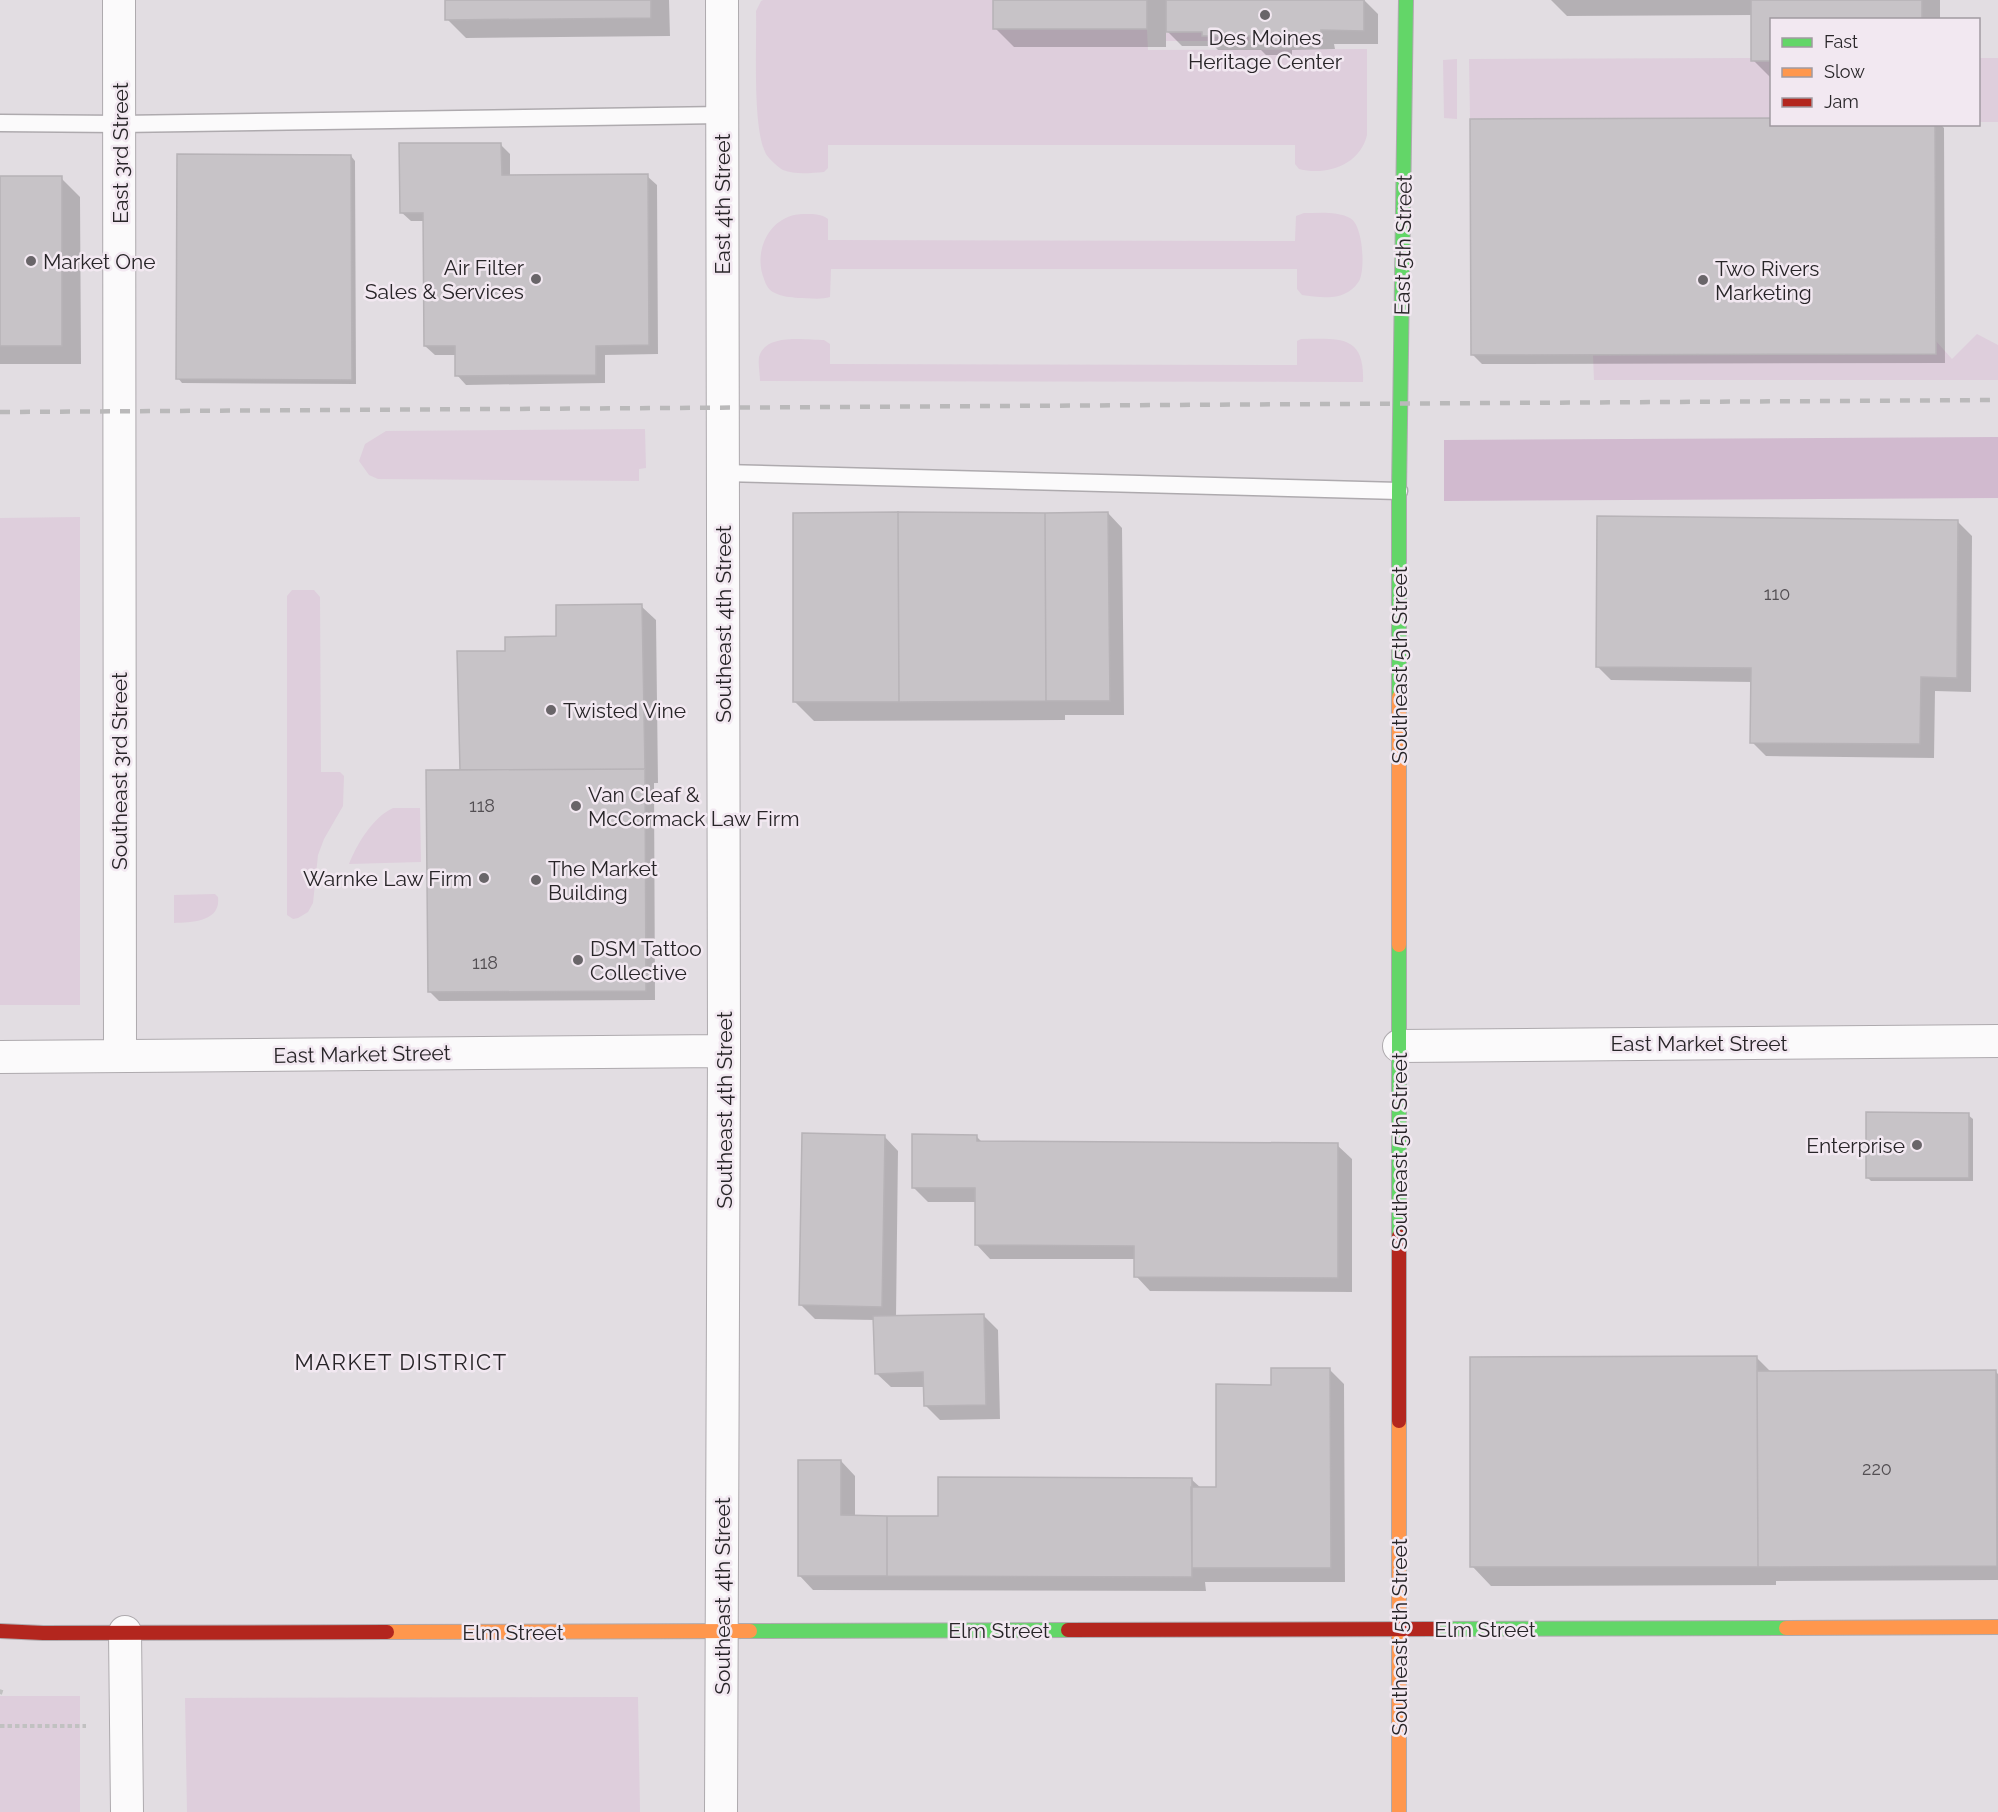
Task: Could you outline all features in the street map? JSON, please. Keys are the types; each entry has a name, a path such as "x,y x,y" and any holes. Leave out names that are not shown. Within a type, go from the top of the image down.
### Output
{"street":[{"name":"East 3rd Street","path":"119,0 119,485"},
{"name":"East 4th Street","path":"722,0 722,408"},
{"name":"East 5th Street","path":"1399,491 1406,0"},
{"name":"Southeast 4th Street","path":"721,1812 724,1051 722,408"},
{"name":"Southeast 3rd Street","path":"119,485 120,1056"},
{"name":"Southeast 5th Street","path":"1399,491 1399,1812"},
{"name":"East Market Street","path":"1400,1046 1998,1041"},
{"name":"East Market Street","path":"0,1057 724,1051"},
{"name":"Elm Street","path":"0,1631 1998,1627"},
{"path":"125,1632 127,1812"}],"lane":[{"path":"0,123 120,124 722,115"},
{"path":"723,473 1399,491"}],"path":[{"path":"0,1694 2,1688"},
{"path":"0,1726 86,1726"}],"shaded area":[{"path":"763,0 993,0 994,29 1147,29 1148,50 1367,49 1367,135 1363,145 1350,161 1341,166 1320,171 1299,169 1295,164 1295,145 828,145 828,168 824,172 788,172 779,167 766,154 759,125 756,85 756,11"},
{"path":"1202,32 1203,36 1250,36 1250,41 1166,41 1166,33"},
{"path":"1751,58 1770,61 1770,118 1470,119 1469,59"},
{"path":"1980,58 1998,58 1998,122 1980,122"},
{"path":"1457,59 1457,119 1444,118 1443,60"},
{"path":"1304,213 1339,214 1350,218 1358,229 1362,246 1362,273 1355,287 1343,295 1320,297 1302,295 1297,289 1297,269 831,269 830,297 819,299 798,298 771,291 761,268 763,245 768,234 783,219 794,215 815,214 828,219 828,240 1295,241 1296,216"},
{"path":"1977,334 1998,345 1998,380 1594,380 1593,355 1936,341 1952,359"},
{"path":"797,339 824,340 830,344 830,364 1297,365 1297,341 1301,339 1347,342 1360,355 1363,382 760,381 759,366 759,357 769,344"},
{"path":"645,429 646,468 639,469 639,481 378,479 369,475 359,461 365,444 386,431"},
{"path":"1998,437 1998,498 1444,501 1444,440"},
{"path":"80,517 80,1005 0,1005 0,518"},
{"path":"292,590 314,590 320,597 321,772 340,772 344,776 343,806 324,839 318,855 313,903 308,912 293,919 287,915 287,596"},
{"path":"393,808 420,808 421,862 349,864 356,848 372,824"},
{"path":"215,894 218,897 218,905 210,916 197,921 174,923 174,895"},
{"path":"0,1696 80,1696 80,1812 0,1812"},
{"path":"638,1697 640,1812 187,1812 185,1698"}],"building":[{"path":"445,0 651,0 651,18 445,20"},
{"name":"Des Moines Heritage Center","path":"993,0 1147,0 1147,29 993,29"},
{"name":"Des Moines Heritage Center","path":"1166,0 1364,0 1364,31 1321,30 1321,35 1278,36 1278,41 1250,41 1250,36 1202,36 1202,32 1166,32"},
{"path":"1751,0 1922,0 1922,18 1770,18 1770,61 1751,61"},
{"name":"Two Rivers Marketing","path":"1770,118 1770,126 1935,126 1936,354 1471,355 1470,119"},
{"name":"Air Filter Sales & Services","path":"399,143 501,143 502,175 648,174 649,345 596,346 596,375 455,376 455,346 424,346 423,213 400,213"},
{"path":"177,154 351,155 352,380 176,379"},
{"name":"Market One","path":"0,176 62,176 62,346 0,346"},
{"path":"898,512 899,702 793,702 793,513"},
{"path":"898,512 1045,513 1046,701 899,702"},
{"path":"1108,512 1110,701 1046,701 1045,513"},
{"path":"1597,516 1958,520 1957,678 1921,677 1920,744 1750,743 1751,668 1596,667"},
{"name":"Twisted Vine","path":"642,604 645,769 460,770 457,651 505,651 505,637 556,636 556,605"},
{"name":"The Market Building","path":"645,769 646,991 428,992 426,770"},
{"name":"Enterprise","path":"1866,1112 1969,1113 1969,1178 1866,1178"},
{"path":"802,1133 885,1135 882,1307 799,1305"},
{"path":"912,1134 977,1135 977,1141 1338,1143 1338,1278 1134,1277 1134,1246 975,1245 975,1188 912,1188"},
{"path":"984,1314 986,1405 924,1406 923,1372 875,1374 873,1316"},
{"path":"1757,1356 1758,1567 1470,1567 1470,1357"},
{"path":"1271,1368 1330,1368 1331,1568 1192,1568 1191,1487 1216,1487 1216,1384 1271,1385"},
{"path":"1996,1370 1997,1566 1758,1567 1757,1371"},
{"path":"798,1460 841,1460 841,1515 887,1516 887,1576 798,1576"},
{"path":"938,1477 1192,1478 1192,1577 887,1576 887,1516 938,1516"}],"railway":[{"path":"0,412 1998,400"}],"traffic: fast":[{"path":"1399,697 1399,491 1406,0"},
{"path":"1399,945 1399,1236"},
{"path":"1434,1629 1786,1628"},
{"path":"750,1631 1068,1630"}],"traffic: slow":[{"path":"1399,697 1399,945"},
{"path":"1399,1421 1399,1812"},
{"path":"1786,1628 1998,1627"},
{"path":"387,1632 750,1631"}],"traffic: jam":[{"path":"1399,1236 1399,1421"},
{"path":"1068,1630 1434,1629"},
{"path":"0,1631 43,1633 387,1632"}],"place":[{"name":"Des Moines Heritage Center","path":"1265,15"},
{"name":"Market One","path":"31,261"},
{"name":"Air Filter Sales & Services","path":"536,279"},
{"name":"Two Rivers Marketing","path":"1703,280"},
{"name":"Twisted Vine","path":"551,710"},
{"name":"Van Cleaf & McCormack Law Firm","path":"576,806"},
{"name":"Warnke Law Firm","path":"484,878"},
{"name":"The Market Building","path":"536,880"},
{"name":"DSM Tattoo Collective","path":"578,960"},
{"name":"Enterprise","path":"1917,1145"}],"district":[{"name":"MARKET DISTRICT","path":"401,1362"}]}
